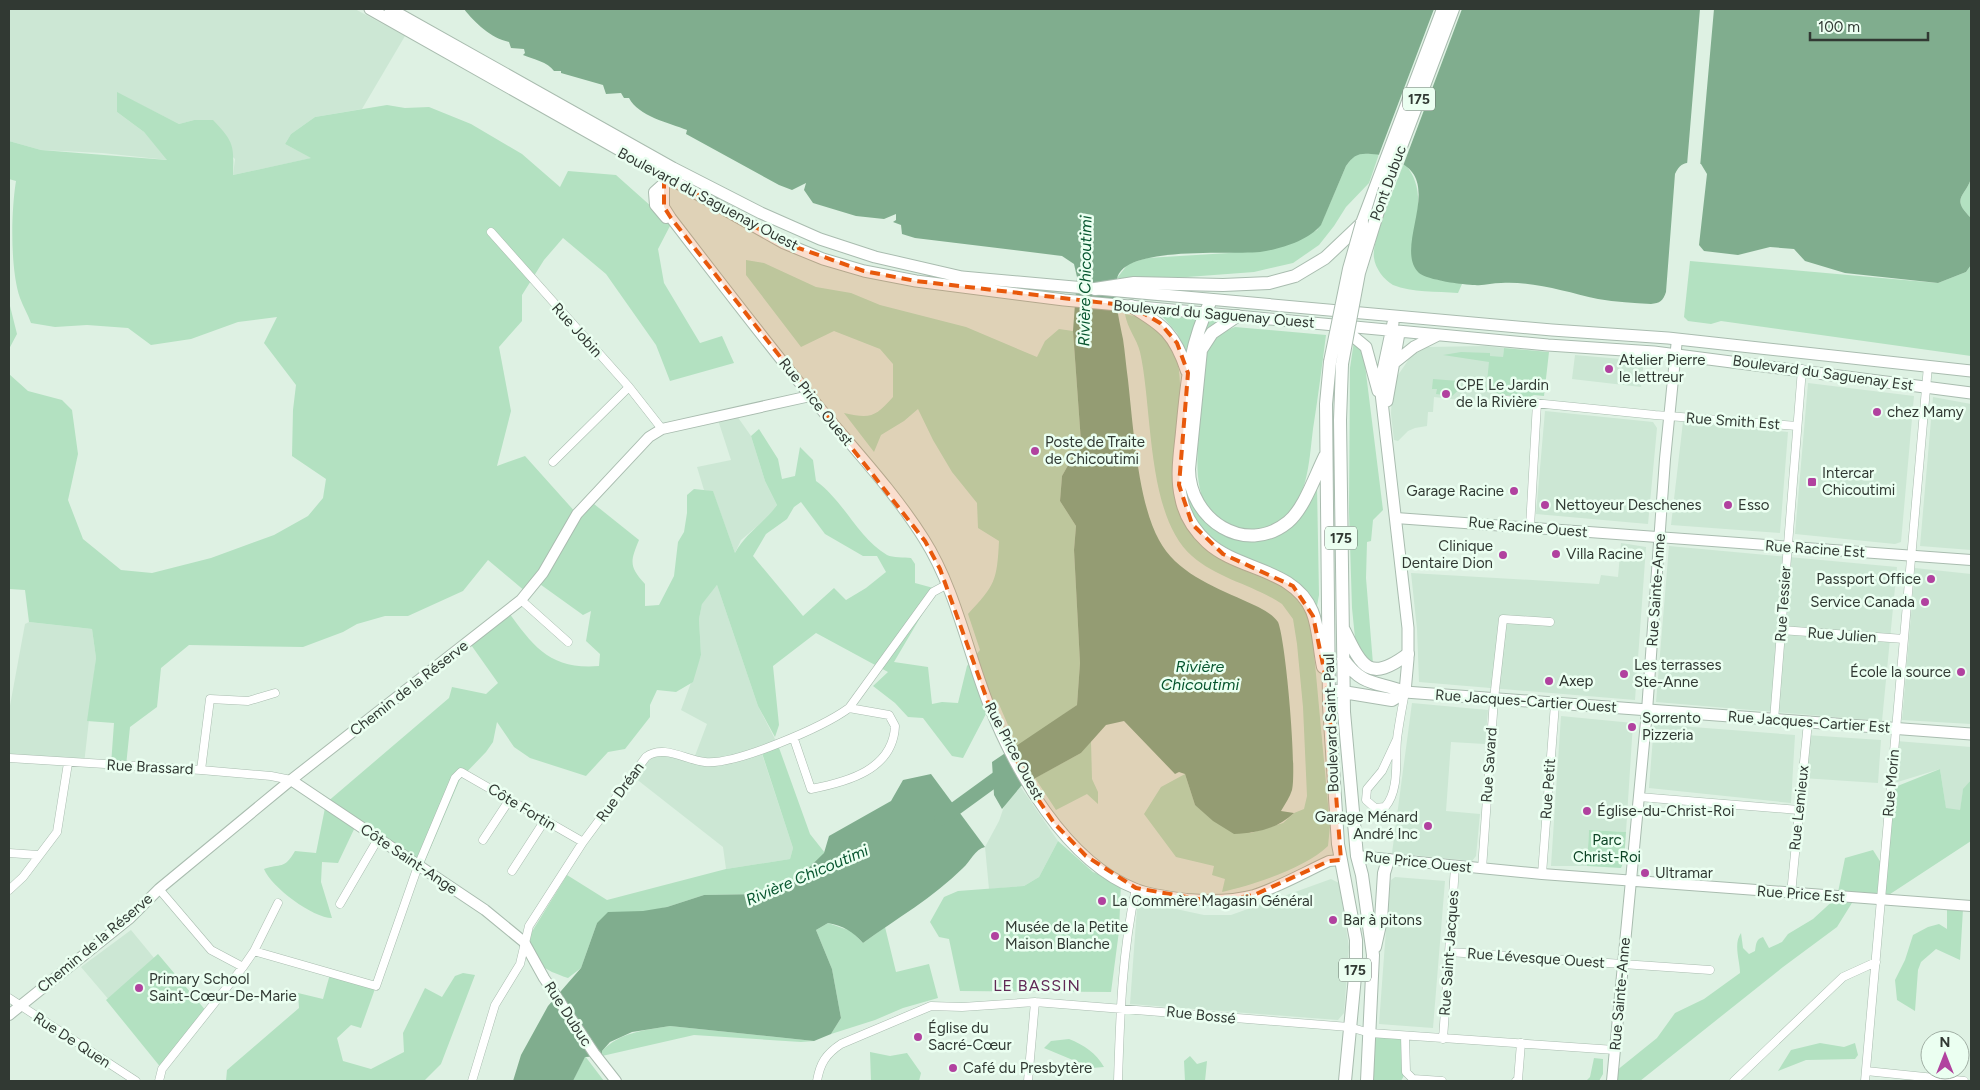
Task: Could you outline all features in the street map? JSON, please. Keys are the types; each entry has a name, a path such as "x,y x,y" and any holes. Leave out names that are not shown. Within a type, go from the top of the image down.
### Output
{"main road":[{"name":"Boulevard du Saguenay Ouest","path":"370,9 784,243 823,259 864,271 916,281 1064,300 1133,294 1677,338"},
{"name":"Boulevard du Saguenay Ouest","path":"390,9 668,176 762,213 820,239 875,257 962,277 1095,289"},
{"name":"Pont Dubuc","path":"1336,363 1347,276 1362,223 1443,9"},
{"name":"Pont Dubuc","path":"1336,363 1370,234 1453,9"},
{"path":"1095,289 1133,294 1276,282 1301,274 1325,258 1362,223"},
{"name":"Boulevard du Saguenay Ouest","path":"1133,294 1205,313 1675,354"},
{"path":"1133,294 1154,319 1169,332 1179,349 1188,373"},
{"path":"1211,300 1195,338 1188,373 1179,468 1180,491 1185,511 1200,535 1218,551 1280,578 1302,594 1314,619 1328,689 1392,700 1404,692"},
{"path":"1237,316 1209,336 1200,354 1189,469 1191,488 1198,505 1211,520 1232,533 1248,536 1269,533 1287,523 1296,514 1325,456"},
{"path":"1384,420 1394,363 1397,316"},
{"path":"1339,325 1360,341 1368,351 1384,420 1396,518 1408,654 1404,692"},
{"path":"1381,404 1382,378 1396,331"},
{"path":"1394,363 1414,347 1440,335"},
{"name":"Boulevard du Saguenay Est","path":"1677,338 1971,371"},
{"name":"Boulevard du Saguenay Est","path":"1675,354 1802,369 1971,393"},
{"name":"Boulevard Saint-Paul","path":"1336,363 1326,394 1328,689 1338,844 1356,940 1356,966 1345,1081"},
{"name":"Boulevard Saint-Paul","path":"1336,363 1340,420 1345,745 1357,856 1362,875 1374,955 1367,1081"},
{"path":"1343,626 1358,658 1370,668 1388,668 1408,654"},
{"path":"1343,660 1352,672 1361,679 1404,692"},
{"name":"Rue Jacques-Cartier Ouest","path":"1404,692 1647,711"},
{"name":"Rue Jacques-Cartier Est","path":"1647,711 1971,734"},
{"name":"Rue Price Ouest","path":"1341,860 1357,856"},
{"path":"1374,955 1382,920 1384,873 1388,860"}],"street":[{"name":"Rue Price Ouest","path":"668,176 654,192 654,205 663,216 675,224 810,396 905,510 925,541 946,585 988,705 1001,732 1032,789 1054,823 1086,856 1102,869 1136,888 1152,894 1215,902 1254,895 1329,861 1341,860"},
{"name":"Rue Jobin","path":"490,232 629,387 662,429"},
{"name":"Rue Sainte-Anne","path":"1612,1081 1647,711 1659,538 1677,338"},
{"name":"Rue Morin","path":"1866,1081 1928,366"},
{"name":"Rue Tessier","path":"1774,720 1802,369"},
{"path":"553,462 629,387"},
{"name":"Chemin de la Réserve","path":"9,1015 130,918 159,889 291,780 521,600 543,573 578,514 589,500 649,438 662,429 810,396"},
{"name":"Rue Smith Est","path":"1495,399 1797,426"},
{"path":"1530,527 1537,403"},
{"name":"Rue Racine Ouest","path":"1396,518 1659,538"},
{"name":"Rue Racine Est","path":"1659,538 1971,560"},
{"name":"Rue Dréan","path":"472,1081 495,1005 520,964 529,926 583,842 646,757 651,752 660,751 705,762 723,761 803,734 832,720 849,708 933,592 946,585"},
{"path":"521,600 568,642"},
{"name":"Rue Savard","path":"1482,869 1494,699 1503,619 1550,622"},
{"name":"Rue Julien","path":"1781,630 1904,639"},
{"path":"1397,739 1382,771 1366,791 1368,802 1375,808 1384,807 1391,797 1397,761 1397,739 1404,692"},
{"path":"201,770 210,698 248,701 275,693"},
{"name":"Rue Petit","path":"1542,874 1555,704"},
{"path":"795,742 811,789 842,783 862,774 883,759 892,744 895,726 888,715 849,708"},
{"name":"Rue Lemieux","path":"1791,894 1808,722"},
{"name":"Rue Brassard","path":"9,758 201,770 271,776 291,780"},
{"path":"9,890 23,877 38,854 57,832 68,763"},
{"name":"Côte Fortin","path":"418,866 455,778 461,772 583,842"},
{"name":"Côte Saint-Ange","path":"291,780 485,910 524,942"},
{"path":"1639,797 1799,810"},
{"path":"483,840 510,799"},
{"path":"512,871 545,820"},
{"path":"340,904 378,839"},
{"path":"9,853 38,854"},
{"name":"Rue Price Ouest","path":"1357,856 1455,867 1631,881"},
{"path":"254,951 376,986 418,866"},
{"name":"Rue Saint-Jacques","path":"1443,1039 1455,867"},
{"name":"Rue Price Est","path":"1631,881 1971,906"},
{"path":"1118,1081 1121,1008 1129,920 1136,888"},
{"path":"159,889 211,950 242,967"},
{"path":"159,1081 162,1069 254,951 278,903"},
{"name":"Rue Dubuc","path":"524,942 544,978 594,1053 616,1081"},
{"name":"Rue Lévesque Ouest","path":"1449,952 1710,970"},
{"path":"1734,1081 1843,977 1876,962"},
{"name":"Rue De Quen","path":"9,998 136,1081"},
{"path":"1028,1081 1035,1002"},
{"name":"Rue Bossé","path":"817,1081 821,1062 829,1052 841,1044 931,1006 962,1007 1035,1002 1349,1028 1370,1033 1405,1036 1615,1050"},
{"path":"1405,1036 1406,1072 1413,1079 1442,1081"},
{"path":"1516,1081 1518,1080 1521,1043"},
{"path":"1866,1072 1964,1081"}],"highlighted area":[{"path":"668,178 784,243 864,271 916,281 1131,306 1160,323 1177,343 1188,373 1179,485 1192,524 1223,554 1293,586 1313,616 1328,689 1341,860 1329,861 1254,895 1215,902 1136,888 1086,856 1054,823 1031,789 989,705 940,569 925,541 671,218 664,207 664,183"}],"shaded area":[{"path":"9,9 355,9 405,36 362,109 315,117 291,134 285,144 312,158 233,175 235,159 194,120 179,124 117,93 117,112 144,132 168,160 102,153 41,150 9,141"},
{"name":"CPE Le Jardin de la Rivière","path":"1486,346 1504,348 1499,395 1494,394 1486,403 1434,397 1433,412 1428,412 1427,426 1415,428 1408,431 1398,441 1394,440 1391,414 1392,392 1396,378 1411,356 1427,347"},
{"path":"1575,355 1644,361 1641,387 1572,379"},
{"path":"1808,383 1914,396 1901,542 1895,544 1795,534"},
{"path":"1933,397 1971,404 1971,550 1920,546"},
{"path":"1545,411 1653,422 1657,428 1648,524 1536,514"},
{"path":"737,416 751,436 765,481 777,505 768,517 741,540 735,553 713,492 704,490 697,467 731,460 718,420"},
{"path":"1683,422 1788,432 1780,533 1671,525"},
{"path":"1621,543 1646,547 1635,700 1419,682 1417,629 1411,573 1599,584 1601,575 1618,577"},
{"path":"1669,546 1897,567 1882,721 1656,702"},
{"path":"1915,568 1971,574 1971,724 1902,720"},
{"path":"717,585 758,706 778,745 761,751 793,848 790,859 726,869 723,847 635,778 648,761 655,757 663,756 693,761 707,724 681,710 701,655 699,619 702,603"},
{"path":"29,622 92,629 96,658 84,764 9,758 9,711 25,624"},
{"path":"1412,703 1488,710 1485,744 1451,742 1446,811 1480,814 1476,856 1472,861 1392,853"},
{"path":"1561,716 1633,723 1626,832 1589,830 1587,866 1551,866"},
{"path":"1654,724 1795,735 1791,803 1649,788"},
{"path":"1806,735 1881,740 1878,783 1802,778"},
{"path":"1896,741 1971,747 1971,780 1963,790 1960,811 1946,809 1940,769 1891,784"},
{"path":"1020,786 1058,841 1039,877 1024,886 989,889 985,847 999,821 1006,801"},
{"path":"1395,877 1445,881 1433,1028 1379,1024 1389,889 1391,880"},
{"path":"1331,879 1339,883 1349,947 1344,1013 1338,1020 1130,1004 1137,908 1143,902 1204,915 1231,915"},
{"name":"Primary School Saint-Cœur-De-Marie","path":"131,930 197,1010 161,1061 81,967"}],"green space":[{"path":"117,92 179,124 194,120 213,120 231,144 233,150 233,175 311,158 285,144 291,134 315,117 387,105 405,108 429,107 471,124 522,154 560,187 568,171 616,175 671,224 658,249 664,283 700,343 722,336 734,363 670,381 656,345 606,274 563,238 544,260 522,295 522,321 499,347 511,411 497,466 525,456 577,514 589,500 639,540 633,564 636,573 645,584 645,606 659,605 674,576 678,542 684,532 687,495 694,489 713,491 735,553 744,540 777,505 765,481 751,436 759,429 778,459 782,479 795,476 800,447 813,460 816,481 835,499 868,539 887,555 911,558 915,564 915,583 937,589 894,662 928,667 932,704 942,702 958,703 967,666 980,650 968,614 984,596 993,582 999,541 978,528 977,503 952,472 933,440 918,409 904,421 881,435 874,452 844,413 861,416 872,415 882,409 893,397 893,364 880,349 834,331 801,347 746,275 746,260 764,263 816,287 851,293 880,305 966,327 1037,357 1045,341 1059,329 1073,331 1081,442 1062,476 1060,501 1076,526 1074,550 1080,663 1077,705 1049,725 1020,753 998,702 988,710 963,758 952,756 923,718 908,717 895,703 873,686 888,672 816,633 773,666 779,725 775,737 758,706 717,585 702,604 699,619 701,655 693,682 676,692 657,690 650,705 650,717 625,749 608,752 586,776 530,758 514,747 497,722 493,742 460,779 423,866 357,823 338,863 322,862 321,882 332,918 324,917 304,907 275,884 264,869 282,865 288,861 295,851 316,853 326,803 449,698 452,687 486,694 498,683 469,642 507,610 535,645 555,660 582,666 599,666 600,654 586,641 591,611 583,615 537,582 526,592 488,560 463,591 408,616 385,616 357,624 343,632 303,647 189,645 161,668 157,707 130,727 126,766 111,765 114,723 87,721 96,658 92,629 29,622 25,590 9,589 9,374 28,391 62,400 72,410 78,454 68,500 83,539 121,570 152,573 211,558 274,535 308,516 323,498 326,479 292,456 293,410 296,385 264,343 277,317 238,322 191,339 151,345 128,328 87,325 55,327 31,323 20,298 14,272 12,224 16,181 9,179 9,141 41,150 167,160 144,132 117,112","holes":["801,502 825,534 863,556 877,556 886,572 866,588 846,600 834,588 803,616 753,556 766,534 787,519 794,507"]},
{"path":"1359,153 1379,154 1369,183 1346,207 1319,245 1293,263 1254,272 1174,278 1117,278 1128,264 1147,258 1229,253 1296,241 1317,230 1346,166"},
{"path":"1404,163 1416,184 1418,194 1412,252 1435,279 1462,284 1458,293 1416,291 1400,288 1386,280 1376,266 1374,250 1376,239"},
{"path":"1971,179 1971,218 1960,202"},
{"path":"1690,261 1938,283 1966,272 1971,265 1971,356 1721,321 1711,324 1688,321 1684,317"},
{"path":"9,302 17,334 9,349"},
{"path":"1125,314 1150,322 1166,336 1176,354 1180,376 1180,399 1175,475 1189,527 1283,583 1304,604 1312,631 1330,826 1328,846 1306,861 1278,875 1222,892 1225,879 1212,875 1214,866 1176,857 1144,814 1161,787 1185,774 1195,805 1251,833 1283,823 1294,813 1304,809 1307,796 1303,707 1293,619 1282,604 1271,597 1213,571 1202,564 1192,556 1177,538 1166,515 1159,489 1140,352"},
{"path":"1161,315 1197,319 1187,353 1177,333"},
{"path":"1208,318 1221,319 1206,333 1186,461 1195,508 1207,523 1222,534 1262,539 1317,486 1319,595 1317,606 1218,547 1193,518 1183,487 1193,361"},
{"path":"1235,327 1326,335 1310,457 1307,476 1301,494 1289,513 1284,517 1266,527 1253,529 1230,526 1214,516 1204,502 1199,484 1197,464 1204,373 1208,350 1215,338"},
{"path":"1354,341 1363,349 1383,510 1373,520 1371,541 1367,542 1366,578 1373,664 1364,659 1355,638 1352,608 1349,512 1350,368"},
{"path":"1504,348 1549,352 1544,396 1534,395 1525,399 1486,391 1489,362 1443,355 1461,352 1490,353 1490,356 1503,357"},
{"path":"1433,379 1458,381 1457,385 1463,386 1452,396 1436,394 1437,389 1432,389"},
{"path":"1091,741 1092,779 1098,792 1098,804 1087,794 1056,810 1035,778 1081,753"},
{"path":"778,745 810,834 825,853 788,888 762,894 704,895 667,907 597,923 581,968 568,978 546,969 538,961 528,938 567,875 607,900 726,869 790,859 793,848 761,750"},
{"path":"1940,769 1946,808 1960,810 1963,789 1971,780 1971,841 1881,900 1855,898 1837,927 1783,967 1640,1081 1613,1081 1616,1071 1657,1038 1675,1013 1704,999 1740,973 1737,942 1741,933 1743,948 1749,954 1755,951 1758,940 1763,937 1769,948 1782,942 1788,934 1813,919 1837,897 1845,858 1873,850 1883,866 1895,787"},
{"name":"Parc Christ-Roi","path":"1589,830 1626,832 1624,861 1621,868 1587,866"},
{"path":"1058,841 1093,872 1121,883 1119,931 1111,992 960,991 949,939 939,937 930,922 944,897 958,891 1024,886 1039,877"},
{"path":"1947,908 1963,909 1960,960 1936,949 1921,962 1918,970 1915,1011 1897,1000 1895,980 1905,960 1913,935 1928,927 1939,924 1947,929"},
{"path":"828,923 851,931 863,943 885,927 896,972 929,964 938,998 903,1008 875,1020 831,1034 841,1018 832,969 816,930"},
{"name":"Primary School Saint-Cœur-De-Marie","path":"158,954 207,1012 162,1069 106,1000"},
{"path":"463,973 475,975 441,1064 424,1081 226,1081 227,1070 299,1008 298,993 323,999 330,974 376,986 361,1028 351,1025 337,1038 343,1061 371,1069 404,1052 403,1033 425,988 442,997 455,976"},
{"path":"670,1026 814,1041 801,1042 694,1035 602,1056 602,1051 625,1036"},
{"path":"1370,1033 1405,1036 1406,1072 1401,1081 1367,1081"},
{"path":"1069,1039 1089,1050 1104,1067 1092,1068 1044,1048 1051,1041"},
{"path":"1820,1043 1844,1047 1855,1043 1858,1055 1855,1059 1806,1060 1778,1071 1791,1050"},
{"path":"870,1052 890,1056 907,1053 921,1073 919,1081 871,1081"},
{"path":"585,1056 604,1081 573,1081"},
{"path":"1190,1056 1197,1064 1207,1061 1205,1081 1185,1081 1184,1061"},
{"path":"1594,1058 1603,1059 1603,1074 1599,1081 1586,1081 1590,1077"}],"water":[{"path":"464,9 1971,9 1971,179 1960,202 1971,218 1971,265 1966,272 1938,283 1845,273 1805,261 1794,249 1770,247 1738,255 1704,251 1699,245 1707,174 1701,164 1685,163 1675,174 1666,292 1659,302 1651,304 1605,300 1526,284 1501,283 1478,285 1446,282 1423,276 1412,262 1411,247 1419,198 1417,183 1411,170 1387,157 1359,154 1351,159 1346,166 1321,225 1309,236 1301,240 1276,249 1260,252 1158,256 1138,261 1124,268 1117,279 1117,302 1124,344 1137,463 1146,506 1159,540 1175,561 1196,577 1262,609 1278,622 1287,678 1293,758 1292,790 1281,811 1294,813 1281,823 1266,829 1251,833 1234,834 1213,821 1195,805 1185,774 1179,772 1175,774 1124,721 1106,725 1081,753 1021,786 1002,809 994,795 992,762 1077,705 1080,663 1074,550 1076,526 1060,501 1062,476 1081,442 1073,331 1077,277 1074,264 1062,256 915,238 902,234 901,225 893,222 896,220 896,214 884,219 856,216 813,203 804,190 806,183 792,190 779,185 686,134 687,130 663,122 639,110 629,98 624,98 621,93 606,94 603,85 561,73 561,71 554,71 544,63 523,55 525,53 524,49 511,48 509,42 496,37 478,25"},
{"name":"Rivière Chicoutimi","path":"931,774 985,847 978,850 963,868 940,889 863,943 843,927 834,924 828,923 816,930 832,969 841,1018 831,1034 814,1041 670,1026 632,1032 610,1042 602,1051 602,1056 585,1057 573,1081 513,1081 521,1055 548,1006 581,968 597,923 608,912 643,911 667,907 704,895 762,894 788,888 824,853 829,836 891,801 903,780"}],"pier":[{"path":"1434,9 1462,9 1403,166 1378,157"},
{"path":"1700,9 1714,9 1700,167 1687,165"}],"waterway":[{"name":"Rivière Chicoutimi","path":"941,819 1007,771"}],"place":[{"name":"Atelier Pierre le lettreur","path":"1609,369"},
{"name":"CPE Le Jardin de la Rivière","path":"1446,394"},
{"name":"chez Mamy","path":"1877,412"},
{"name":"Poste de Traite de Chicoutimi","path":"1035,451"},
{"name":"Intercar Chicoutimi","path":"1812,482"},
{"name":"Garage Racine","path":"1514,491"},
{"name":"Nettoyeur Deschenes","path":"1545,505"},
{"name":"Esso","path":"1728,505"},
{"name":"Villa Racine","path":"1556,554"},
{"name":"Clinique Dentaire Dion","path":"1503,555"},
{"name":"Passport Office","path":"1931,579"},
{"name":"Service Canada","path":"1925,602"},
{"name":"École la source","path":"1961,672"},
{"name":"Les terrasses Ste-Anne","path":"1624,674"},
{"name":"Axep","path":"1549,681"},
{"name":"Sorrento Pizzeria","path":"1632,727"},
{"name":"Église-du-Christ-Roi","path":"1587,811"},
{"name":"Garage Ménard André Inc","path":"1428,826"},
{"name":"Ultramar","path":"1645,873"},
{"name":"La Commère Magasin Général","path":"1102,901"},
{"name":"Bar à pitons","path":"1333,920"},
{"name":"Musée de la Petite Maison Blanche","path":"995,936"},
{"name":"Primary School Saint-Cœur-De-Marie","path":"139,988"},
{"name":"Église du Sacré-Cœur","path":"918,1037"},
{"name":"Café du Presbytère","path":"953,1068"}],"district":[{"name":"LE BASSIN","path":"1037,985"}]}
